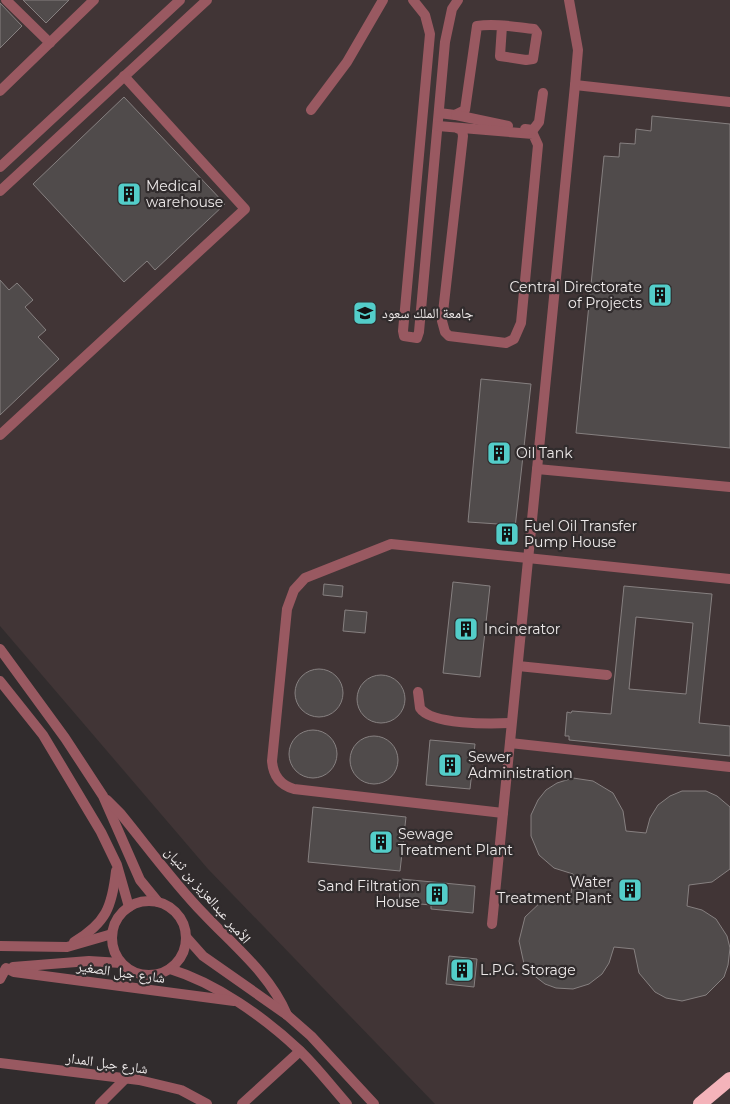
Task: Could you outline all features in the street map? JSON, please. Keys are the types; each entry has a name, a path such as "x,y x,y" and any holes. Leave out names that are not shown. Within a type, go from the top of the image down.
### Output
{"highway":[{"path":"700,1104 730,1078"}],"street":[{"path":"6,0 50,43"},
{"path":"0,91 94,0"},
{"path":"0,168 180,0"},
{"path":"0,191 207,0"},
{"path":"311,110 347,62 383,0"},
{"path":"413,0 425,15 430,34 403,331 404,336 410,338 417,338 419,332 445,42 452,8 458,0"},
{"path":"492,924 511,723 530,558 578,50 569,0"},
{"path":"170,9 182,22"},
{"path":"438,120 456,115 465,110 475,29 477,26 484,25 502,26 534,29 537,33 533,59 526,60 500,56 502,26"},
{"path":"0,435 245,209 124,76"},
{"path":"575,85 730,102"},
{"path":"456,115 533,130 539,122 543,93"},
{"path":"422,117 438,120 457,128 462,130 463,136 442,321 445,332 449,336 506,343 514,339 521,323 538,145 533,134 457,128"},
{"path":"537,469 730,487"},
{"path":"503,813 294,789 282,783 276,776 272,761 287,609 294,590 306,578 387,545 396,544 730,579"},
{"name":"الأمير عبدالعزيز بن ثنيان","path":"0,649 65,738 103,796 140,880 158,902"},
{"path":"518,666 607,675"},
{"path":"0,681 43,735 101,832 117,866 129,907"},
{"path":"418,692 420,708 431,718 494,724 511,723"},
{"path":"510,743 730,767"},
{"name":"الأمير عبدالعزيز بن ثنيان","path":"103,796 120,813 201,912 267,980 287,1015"},
{"path":"67,947 91,932 102,920 110,907 117,866"},
{"path":"143,902 158,902 172,909 183,922 186,938 185,950 179,961 170,969 158,975 145,976 132,971 121,963 114,949 112,934 118,919 129,907 143,902"},
{"name":"شارع جبل الصغير","path":"0,946 67,947 112,934"},
{"name":"الأمير عبدالعزيز بن ثنيان","path":"186,938 203,956 287,1015 311,1036 374,1104"},
{"name":"شارع جبل الصغير","path":"3,967 89,961 121,963"},
{"path":"0,979 3,967"},
{"name":"شارع جبل الصغير","path":"3,967 14,972 234,1001"},
{"name":"شارع جبل الصغير","path":"170,969 194,976 234,1001 300,1051"},
{"path":"242,1104 300,1051 347,1104"},
{"name":"شارع جبل المدار","path":"0,1063 126,1078 181,1090 207,1104"},
{"path":"100,1104 126,1078"}],"shaded area":[{"name":"جامعة الملك سعود","path":"0,0 730,0 730,1104 435,1104 208,869 0,626"}],"building":[{"path":"23,0 69,0 46,23"},
{"path":"0,3 22,26 0,48"},
{"name":"Medical warehouse","path":"124,97 225,204 155,270 147,261 124,282 33,184"},
{"name":"Central Directorate of Projects","path":"652,116 730,124 730,448 576,433 604,156 619,157 620,143 635,144 636,129 651,131"},
{"path":"0,280 9,290 17,283 33,300 25,307 46,330 38,337 59,359 0,415"},
{"name":"Oil Tank","path":"481,379 531,384 515,528 518,528 516,542 497,540 498,524 468,522"},
{"name":"Incinerator","path":"453,582 490,586 480,677 443,673"},
{"path":"324,584 343,586 342,597 323,595"},
{"path":"624,586 712,594 699,723 730,726 730,756 569,740 569,736 565,736 567,712 611,714","holes":["636,617 693,623 686,694 629,689"]},
{"path":"345,610 367,612 365,633 343,631"},
{"path":"314,669 324,669 333,673 339,679 342,684 342,702 333,713 324,717 314,717 305,713 299,707 295,698 295,688 299,679 305,673"},
{"path":"376,675 386,675 395,679 401,685 404,690 404,708 395,719 386,723 376,723 367,719 361,713 357,704 357,694 361,685 367,679"},
{"path":"308,730 318,730 327,734 333,740 336,745 336,763 327,774 318,778 308,778 299,774 293,768 289,759 289,749 293,740 299,734"},
{"path":"369,736 379,736 388,740 394,746 397,751 397,769 388,780 379,784 369,784 360,780 354,774 350,765 350,755 354,746 360,740"},
{"name":"Sewer Administration","path":"430,740 475,744 470,789 426,785"},
{"name":"Water Treatment Plant","path":"573,778 593,781 613,793 623,811 626,831 646,833 650,818 658,805 670,796 682,791 706,791 717,796 730,807 730,869 712,882 689,885 687,906 702,910 716,919 727,936 730,948 724,977 706,995 682,1001 666,998 655,992 639,973 634,949 614,947 609,963 602,974 589,984 573,989 556,988 545,984 532,974 524,964 519,941 525,917 543,900 554,895 571,894 573,874 554,868 539,855 531,836 531,815 538,800 546,790 557,783"},
{"path":"313,807 406,817 400,871 308,862"},
{"name":"Sand Filtration House","path":"401,879 475,886 473,913 431,909 431,905 399,902"},
{"name":"L.P.G. Storage","path":"449,956 477,959 474,987 446,984"}],"place":[{"name":"Medical warehouse","path":"129,194"},
{"name":"Central Directorate of Projects","path":"660,295"},
{"name":"جامعة الملك سعود","path":"365,313"},
{"name":"Oil Tank","path":"499,453"},
{"name":"Fuel Oil Transfer Pump House","path":"507,534"},
{"name":"Incinerator","path":"466,629"},
{"name":"Sewer Administration","path":"450,765"},
{"name":"Sewage Treatment Plant","path":"381,842"},
{"name":"Water Treatment Plant","path":"630,890"},
{"name":"Sand Filtration House","path":"437,894"},
{"name":"L.P.G. Storage","path":"462,970"}]}
